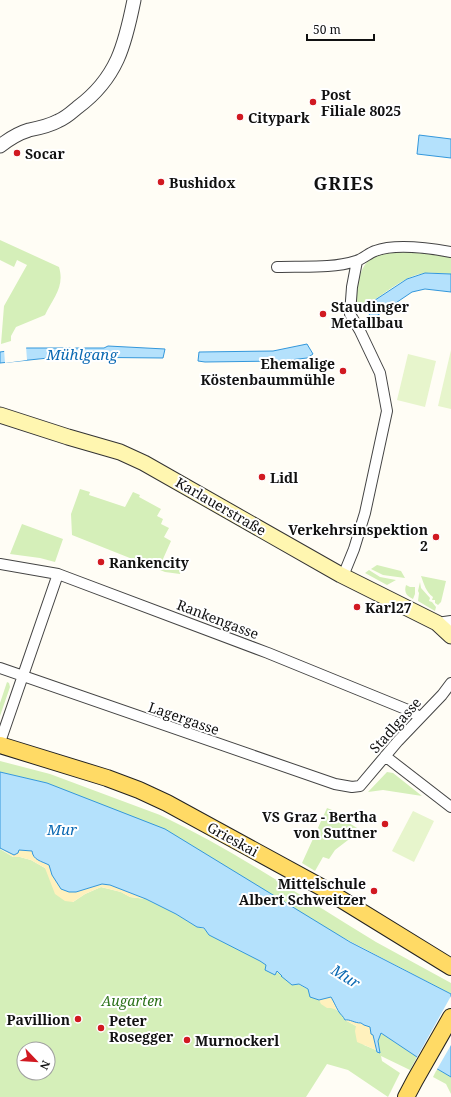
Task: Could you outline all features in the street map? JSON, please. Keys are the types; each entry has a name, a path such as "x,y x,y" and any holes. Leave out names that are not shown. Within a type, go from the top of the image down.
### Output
{"main road":[{"name":"Karlauerstraße","path":"0,415 68,438 120,452 144,463 343,576 444,622 451,636"},
{"name":"Grieskai","path":"0,745 107,778 139,790 167,803 321,887 451,967"},
{"path":"407,1097 451,1017"}],"street":[{"path":"0,146 28,130 59,121 89,99 101,86 114,68 126,40 134,0"},
{"path":"277,267 320,267 356,261 376,251 399,247 429,248 451,252"},
{"path":"343,576 354,549 365,513 387,411 380,373 360,331 350,314 356,261"},
{"name":"Rankengasse","path":"0,564 58,574 268,653 408,710 420,717"},
{"path":"0,742 58,574"},
{"name":"Lagergasse","path":"0,668 335,784 352,787 360,786"},
{"name":"Stadlgasse","path":"360,786 451,683"},
{"path":"385,756 451,807"}],"green space":[{"path":"0,240 59,267 60,274 57,292 45,315 16,327 11,336 11,341 1,344 4,306 27,265 17,260 14,267 0,260"},
{"path":"403,250 451,254 451,274 429,273 408,278 357,310 359,277 364,266 371,258 375,256 385,252"},
{"path":"451,350 451,409 438,406"},
{"path":"408,354 436,361 425,407 397,400"},
{"path":"80,489 90,492 89,495 125,507 133,492 161,509 157,516 163,519 161,524 169,528 164,537 171,541 163,559 182,567 180,574 165,572 72,535 71,514"},
{"path":"22,524 63,539 55,562 40,558 10,554"},
{"path":"377,565 401,571 405,578 383,575 371,569"},
{"path":"369,570 380,577 396,580 387,585 365,573"},
{"path":"421,576 446,581 441,602 438,605 435,603 435,600 432,600 433,597 424,585"},
{"path":"420,582 421,588 430,598 429,601 436,607 435,611 418,601"},
{"path":"406,585 415,587 413,599 406,594"},
{"path":"7,682 9,683 10,687 0,716 0,703"},
{"path":"0,761 50,774 160,815 188,829 270,876 376,942 451,983 451,994 47,783 0,772"},
{"path":"387,772 393,773 422,796 383,790 368,792"},
{"path":"327,808 347,816 346,821 357,828 352,837 335,850 329,859 323,857 315,871 302,863"},
{"path":"413,811 434,821 414,862 392,851"},
{"name":"Augarten","path":"0,849 13,857 31,860 45,868 73,902 85,894 101,887 121,892 130,897 146,899 176,914 197,927 207,930 209,935 254,957 283,976 324,998 342,1015 345,1020 356,1026 364,1045 380,1053 378,1041 381,1033 417,1057 410,1070 381,1056 382,1061 400,1073 388,1097 348,1070 327,1064 306,1097 0,1097"},
{"path":"437,1069 451,1077 451,1094 446,1084 433,1077"}],"sand":[{"path":"0,848 32,851 36,858 49,865 52,875 76,892 102,884 110,885 146,899 130,897 121,892 101,887 85,894 73,902 65,901 55,894 45,868 31,860 13,857"},
{"path":"331,997 337,1010 327,1008 321,1004 319,1000"},
{"path":"348,1019 370,1027 376,1050 357,1042 355,1031 356,1026 345,1020"}],"water":[{"path":"419,135 451,139 451,158 417,154"},
{"path":"425,273 451,274 451,292 425,289 412,292 372,319 365,307 366,306 407,279"},
{"path":"307,344 313,354 307,358 281,361 198,361 199,352 273,351"},
{"name":"Mühlgang","path":"108,346 165,349 163,358 58,357 0,363 0,352 27,348 104,348"},
{"name":"Mur","path":"0,772 47,783 165,829 350,942 451,994 451,1077 381,1033 378,1041 380,1053 377,1052 370,1027 361,1023 345,1020 338,1011 331,997 319,1000 310,997 308,989 299,984 292,985 277,971 275,975 265,970 266,965 209,935 204,928 197,927 176,914 146,899 110,885 102,884 76,892 69,892 61,889 52,875 49,865 36,858 32,851 19,850 18,853 14,855 0,848"}],"pier":[{"path":"26,346 27,360 5,363 4,349"},
{"path":"451,996 451,1045 436,1071 416,1059"}],"place":[{"name":"Post Filiale 8025","path":"313,102"},
{"name":"Citypark","path":"240,117"},
{"name":"Socar","path":"17,153"},
{"name":"Bushidox","path":"161,182"},
{"name":"Staudinger Metallbau","path":"323,314"},
{"name":"Ehemalige Köstenbaummühle","path":"343,371"},
{"name":"Lidl","path":"262,477"},
{"name":"Verkehrsinspektion 2","path":"436,537"},
{"name":"Rankencity","path":"101,562"},
{"name":"Karl27","path":"357,607"},
{"name":"VS Graz - Bertha von Suttner","path":"385,824"},
{"name":"Mittelschule Albert Schweitzer","path":"374,891"},
{"name":"Pavillion","path":"78,1019"},
{"name":"Peter Rosegger","path":"101,1028"},
{"name":"Murnockerl","path":"187,1040"}],"district":[{"name":"GRIES","path":"344,183"}]}
